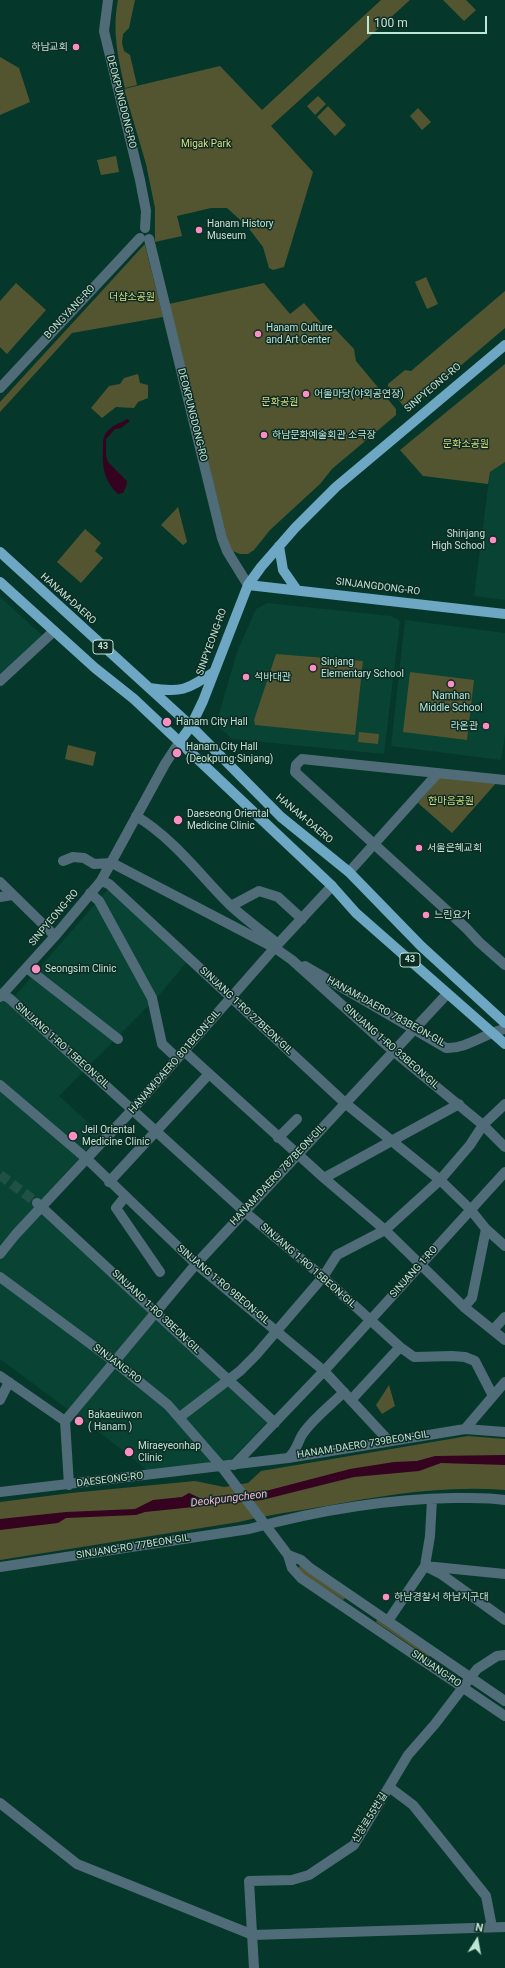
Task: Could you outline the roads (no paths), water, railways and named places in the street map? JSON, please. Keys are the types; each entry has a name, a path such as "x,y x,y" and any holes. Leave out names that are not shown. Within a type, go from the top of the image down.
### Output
{"main road":[{"name":"SINPYEONG-RO","path":"180,741 191,726 203,701 248,585 279,546 336,487 505,345"},
{"path":"279,546 283,570 297,590"},
{"name":"HANAM-DAERO","path":"0,552 191,726 281,817 349,872 421,946 505,1023"},
{"name":"43","path":"0,582 95,668 127,692 332,886 356,913 505,1044"},
{"name":"SINJANGDONG-RO","path":"248,585 505,614"},
{"path":"149,688 174,691 182,690 195,685 214,672"}],"street":[{"name":"DEOKPUNGDONG-RO","path":"108,0 104,22 105,37 140,180 146,211 146,228"},
{"name":"BONGYANG-RO","path":"0,388 144,239 139,232 146,228"},
{"name":"DEOKPUNGDONG-RO","path":"144,239 222,538 227,551 248,585"},
{"path":"0,680 54,631"},
{"name":"SINPYEONG-RO","path":"1,995 55,936 101,881 136,816 180,741"},
{"path":"505,780 302,759 296,765 295,772 505,965"},
{"path":"349,872 438,773"},
{"name":"SINJANG 1-RO 33BEON-GIL","path":"136,816 182,854 231,906 393,1051 483,1125 505,1147"},
{"path":"63,861 73,857 84,858 94,864 112,863 276,946"},
{"name":"SINJANG 1-RO 27BEON-GIL","path":"101,881 109,884 231,996 345,1104 440,1180 470,1210 486,1229 505,1246"},
{"path":"0,882 55,936"},
{"name":"HANAM-DAERO 801BEON-GIL","path":"0,1254 39,1204 86,1159 134,1109 231,996 332,886"},
{"path":"231,906 259,891 278,897 302,919"},
{"path":"90,893 99,900 152,998 162,1044 181,1055 208,1075 278,1138 385,1230 464,1307 505,1340"},
{"path":"0,897 12,895"},
{"name":"HANAM-DAERO 783BEON-GIL","path":"292,960 300,963 446,1048 456,1048 492,1032 505,1029"},
{"path":"26,968 118,1039"},
{"name":"HANAM-DAERO 787BEON-GIL","path":"65,1421 196,1264 447,994"},
{"name":"SINJANG 1-RO 15BEON-GIL","path":"1,995 9,998 134,1109 156,1132 245,1212 323,1277 400,1347 414,1357 465,1357 475,1362 493,1396"},
{"path":"109,1182 208,1075"},
{"name":"SINJANG 1-RO 9BEON-GIL","path":"0,1085 86,1159 196,1264 324,1371"},
{"path":"324,1178 459,1104"},
{"path":"180,1417 229,1380 251,1360 278,1331 323,1277 337,1255 385,1230 440,1180 470,1145 483,1125 505,1104"},
{"path":"278,1138 297,1119"},
{"name":"SINJANG 1-RO","path":"234,1465 324,1371 505,1172"},
{"path":"125,1197 116,1208 160,1272"},
{"name":"SINJANG 1-RO 3BEON-GIL","path":"39,1204 275,1422"},
{"path":"464,1307 472,1298 486,1229"},
{"name":"SINJANG-RO","path":"0,1277 150,1389 180,1417 221,1466 288,1555 292,1568 301,1578 505,1716"},
{"path":"493,1330 505,1317"},
{"path":"352,1400 400,1347"},
{"path":"324,1371 388,1440"},
{"path":"0,1376 65,1421 69,1485"},
{"path":"0,1400 9,1382"},
{"path":"465,1429 505,1382"},
{"path":"288,1458 295,1452 300,1437 344,1392"},
{"name":"HANAM-DAERO 739BEON-GIL","path":"221,1466 288,1458 388,1440 465,1429 505,1432"},
{"name":"DAESEONG-RO","path":"0,1492 221,1466"},
{"path":"388,1621 425,1566 430,1536 432,1499"},
{"name":"SINJANG-RO 77BEON-GIL","path":"0,1567 249,1529 263,1522 312,1513 341,1510 365,1504 432,1499 505,1500"},
{"name":"SINJANG-RO","path":"288,1555 301,1560 374,1612 505,1701"},
{"path":"425,1566 505,1574"},
{"path":"425,1566 441,1574 505,1620"},
{"path":"367,1622 374,1612"},
{"name":"신장로55번길","path":"254,1968 249,1881 292,1880 309,1875 354,1845 408,1755 477,1669 497,1656 505,1655"},
{"path":"389,1787 412,1805 486,1896 492,1927"},
{"path":"0,1803 77,1864 253,1935 505,1927"}],"water":[{"path":"127,419 130,421 121,428 115,429 106,439 106,456 108,462 127,481 123,493 118,494 113,489 105,473 103,461 103,440 108,430"},
{"name":"Deokpungcheon","path":"505,1455 505,1465 441,1463 419,1471 354,1477 262,1500 145,1512 136,1515 66,1518 58,1523 0,1530 0,1519 66,1512 135,1509 153,1500 182,1497 189,1493 202,1499 258,1493 350,1469 394,1462 417,1461 435,1456"}],"tunnel":[{"path":"0,1175 36,1202"}],"place":[{"name":"하남교회","path":"76,47"},
{"name":"Hanam History Museum","path":"199,230"},
{"name":"Hanam Culture and Art Center","path":"258,334"},
{"name":"어울마당(야외공연장)","path":"306,394"},
{"name":"하남문화예술회관 소극장","path":"264,435"},
{"name":"Shinjang High School","path":"493,540"},
{"name":"Sinjang Elementary School","path":"313,668"},
{"name":"석바대관","path":"246,677"},
{"name":"Namhan Middle School","path":"451,684"},
{"name":"Hanam City Hall","path":"167,722"},
{"name":"라온관","path":"486,726"},
{"name":"Hanam City Hall (Deokpung·Sinjang)","path":"177,753"},
{"name":"Daeseong Oriental Medicine Clinic","path":"178,820"},
{"name":"서울은혜교회","path":"419,848"},
{"name":"느린요가","path":"426,915"},
{"name":"Seongsim Clinic","path":"36,969"},
{"name":"Jeil Oriental Medicine Clinic","path":"73,1136"},
{"name":"Bakaeuiwon ( Hanam )","path":"79,1421"},
{"name":"Miraeyeonhap Clinic","path":"129,1452"},
{"name":"하남경찰서 하남지구대","path":"386,1597"}],"park label":[{"name":"Migak Park","path":"206,144"},
{"name":"더샵소공원","path":"132,297"},
{"name":"문화공원","path":"280,402"},
{"name":"문화소공원","path":"466,444"},
{"name":"한마음공원","path":"451,801"}]}
